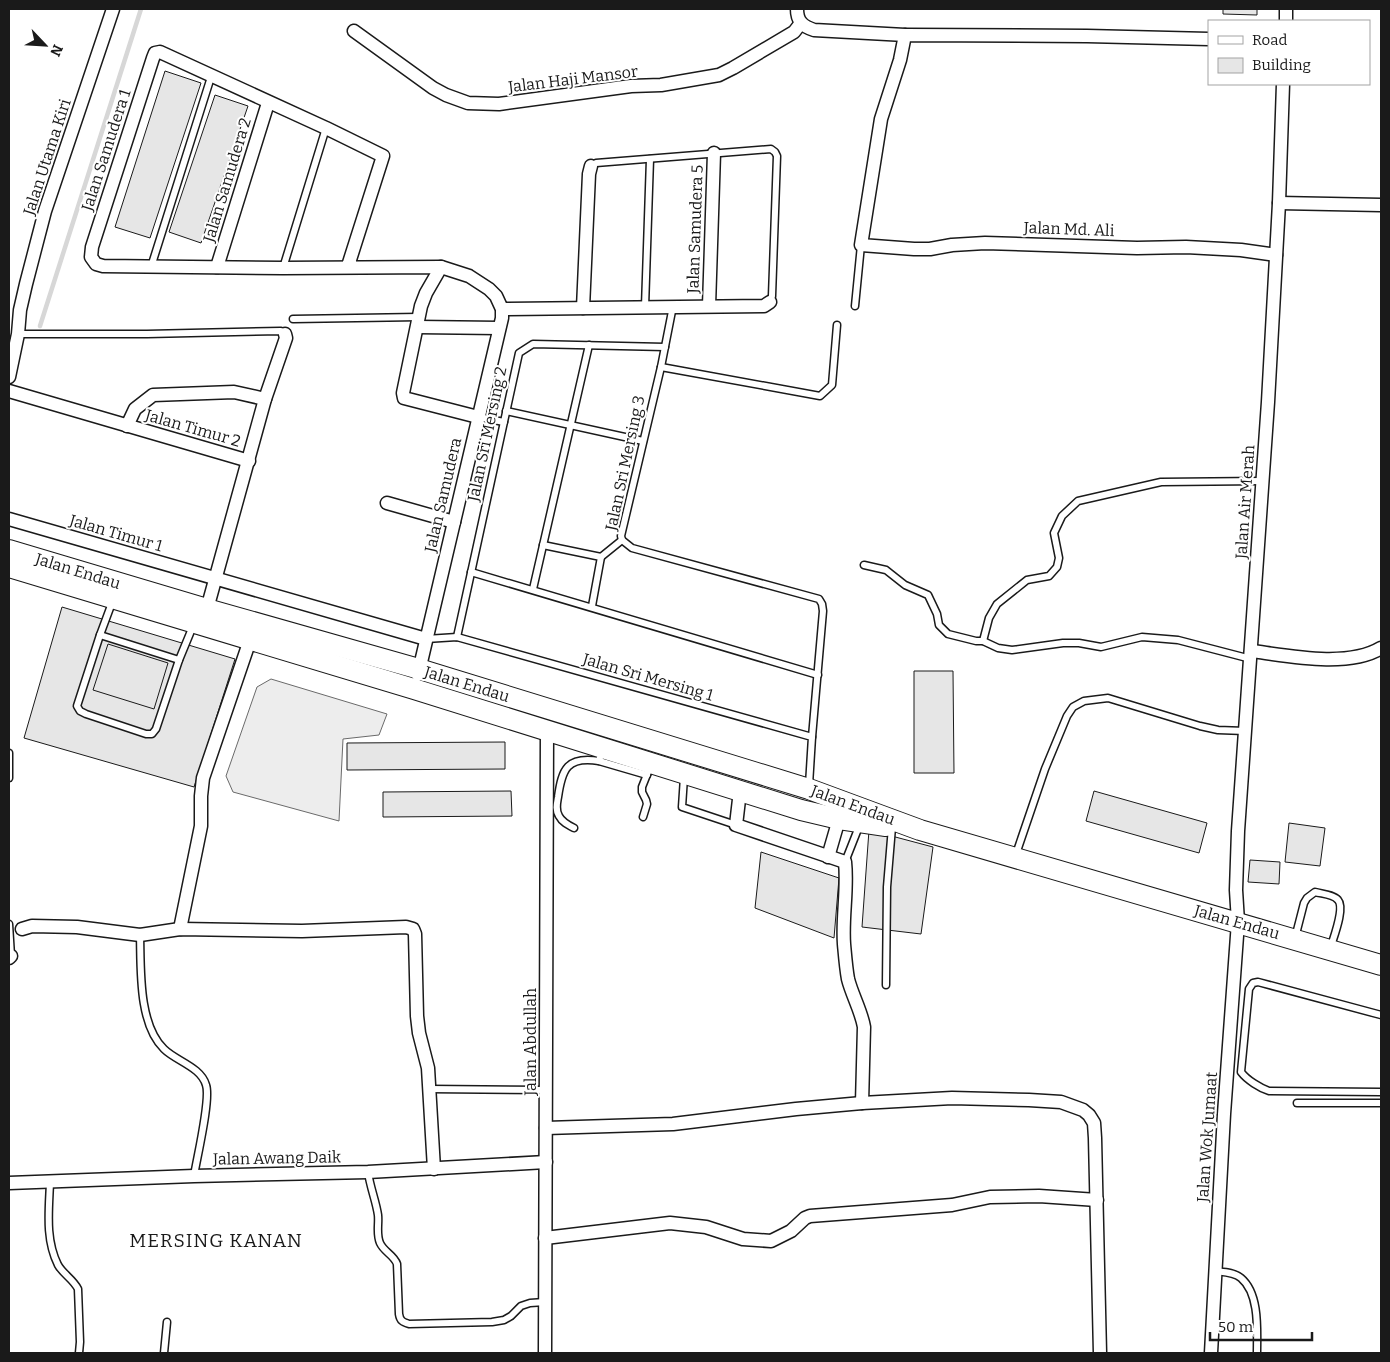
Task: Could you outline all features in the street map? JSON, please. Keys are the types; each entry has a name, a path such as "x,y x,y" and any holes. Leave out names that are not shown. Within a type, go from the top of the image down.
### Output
{"highway":[{"name":"Jalan Endau","path":"9,550 201,616 250,640 547,730 601,754 649,769 684,773 801,810 861,822 920,830"},
{"name":"Jalan Endau","path":"9,567 114,599 201,616 419,669 809,789 920,830 1381,964"}],"street":[{"name":"Jalan Utama Kiri","path":"9,377 26,284 45,211 113,9"},
{"path":"797,9 798,19 801,23 814,30 905,35 1208,39"},
{"name":"Jalan Haji Mansor","path":"354,31 433,88 446,95 468,103 499,104 631,86 661,85 719,75 794,32 801,23"},
{"path":"861,245 881,119 900,60 905,35"},
{"name":"Jalan Samudera 1","path":"151,267 103,266 96,264 91,257 92,247 152,58 160,52 211,77"},
{"path":"211,77 326,128 383,156 348,266"},
{"name":"Jalan Air Merah","path":"1238,922 1236,890 1244,731 1263,481 1279,203 1283,85"},
{"name":"Jalan Samudera 2","path":"217,267 268,103"},
{"name":"Jalan Samudera 5","path":"710,306 714,153"},
{"path":"583,308 589,174 591,166"},
{"path":"1279,203 1381,205"},
{"name":"Jalan Md. Ali","path":"861,245 914,249 985,243 1137,248 1186,247 1241,250 1276,255"},
{"path":"151,267 441,267 469,276 482,284 496,296 502,309 764,306 770,302"},
{"path":"441,267 426,293 403,393 404,398 478,417"},
{"name":"Jalan Samudera","path":"414,689 502,309"},
{"path":"418,322 499,328"},
{"path":"201,616 215,579 265,399 286,338 285,334"},
{"name":"Jalan Timur 2","path":"9,391 249,461"},
{"name":"Jalan Timur 2","path":"127,426 135,409 152,395 234,392 265,399"},
{"path":"388,503 454,522"},
{"name":"Jalan Timur 1","path":"9,519 426,639"},
{"path":"180,929 202,826 201,796 203,778 250,640"},
{"path":"1251,655 1356,658 1373,653 1381,648"},
{"name":"Jalan Abdullah","path":"545,1353 547,730"},
{"path":"740,791 736,825 845,862 844,942 848,978 864,1027 862,1103"},
{"path":"828,857 839,818 836,798"},
{"name":"Jalan Wok Jumaat","path":"1211,1353 1224,1114 1238,922"},
{"path":"22,929 32,926 77,926 140,935 180,929 302,931 406,926 413,929 415,934 417,1016 419,1033 428,1068 434,1169"},
{"path":"546,1128 673,1124 796,1109 952,1098 1047,1100 1074,1106 1089,1115 1094,1123 1096,1138 1100,1353"},
{"name":"Jalan Awang Daik","path":"9,1183 368,1172 546,1162"},
{"path":"545,1238 670,1223 706,1227 743,1239 771,1241 791,1231 805,1218 810,1216 952,1205 990,1197 1039,1196 1097,1200"}],"lane":[{"path":"151,267 211,77"},
{"path":"283,268 326,128"},
{"path":"591,166 596,163 714,153 771,149 776,152 772,296 770,302"},
{"path":"645,307 650,159"},
{"path":"855,306 861,245"},
{"name":"Jalan Sri Mersing 3","path":"673,306 661,367 621,536 622,540 632,548 819,600 823,611 818,675"},
{"path":"294,319 418,322"},
{"path":"661,367 820,396 832,385 837,325"},
{"path":"18,334 281,331 285,334"},
{"name":"Jalan Sri Mersing 2","path":"457,637 519,353 533,344 665,347"},
{"path":"533,590 589,345"},
{"path":"506,411 643,442"},
{"path":"478,417 504,422"},
{"path":"983,641 989,618 997,604 1027,580 1049,576 1057,567 1059,558 1054,533 1062,516 1078,501 1162,482 1263,481"},
{"path":"592,606 601,557 622,540"},
{"path":"544,545 601,557"},
{"path":"864,565 886,570 905,585 928,596 937,614 939,625 948,634 983,641 998,648 1012,650 1063,643 1079,643 1101,647 1142,637 1153,637 1178,640 1251,655"},
{"path":"471,572 592,606 818,675 809,789"},
{"path":"114,599 77,706 80,711 86,714 146,734 152,734 156,729 179,660 201,616"},
{"path":"100,635 179,660"},
{"name":"Jalan Sri Mersing 1","path":"426,639 457,637 812,737"},
{"path":"1015,858 1044,768 1067,716 1073,708 1084,701 1108,698 1200,726 1218,730 1244,731"},
{"path":"9,753 9,778"},
{"path":"574,828 559,816 556,810 561,779 568,766 575,761 601,754"},
{"path":"643,817 647,804 642,787 649,769"},
{"path":"684,773 682,806 736,825"},
{"path":"845,862 861,822"},
{"path":"886,985 888,862 892,827"},
{"path":"1296,938 1307,898 1315,892 1333,896 1338,900 1341,910 1330,950"},
{"path":"9,924 12,953 10,957"},
{"path":"140,935 141,981 147,1019 154,1037 164,1049 203,1077 207,1087 207,1102 194,1176"},
{"path":"1381,1015 1258,982 1253,983 1248,989 1241,1072 1269,1091 1381,1092"},
{"path":"429,1089 546,1090"},
{"path":"1297,1103 1381,1103"},
{"path":"368,1172 378,1217 379,1242 396,1259 399,1314 403,1322 409,1324 492,1322 504,1320 521,1306 545,1302"},
{"path":"50,1182 50,1242 59,1267 75,1283 78,1289 79,1353"},
{"path":"1215,1271 1231,1273 1241,1278 1252,1292 1257,1319 1257,1353"},
{"path":"164,1353 166,1322"}],"shaded area":[{"path":"271,679 387,714 379,735 343,739 339,821 233,792 226,776 257,687"}],"building":[{"path":"1223,9 1257,9 1257,15 1223,14"},
{"path":"165,71 201,83 150,238 115,227"},
{"path":"215,95 248,106 201,243 169,232"},
{"path":"62,607 235,659 194,787 24,738"},
{"path":"108,644 168,663 154,709 93,690"},
{"path":"914,671 953,671 954,773 914,773"},
{"path":"505,742 505,769 347,770 347,743"},
{"path":"511,791 512,816 383,817 383,792"},
{"path":"1094,791 1207,823 1199,853 1086,821"},
{"path":"1289,823 1325,828 1320,866 1285,862"},
{"path":"869,830 933,847 921,934 862,927"},
{"path":"761,852 839,878 834,938 755,908"},
{"path":"1250,860 1280,862 1279,884 1248,882"}],"waterway":[{"path":"40,326 141,9"}],"district":[{"name":"MERSING KANAN","path":"216,1240"}]}
